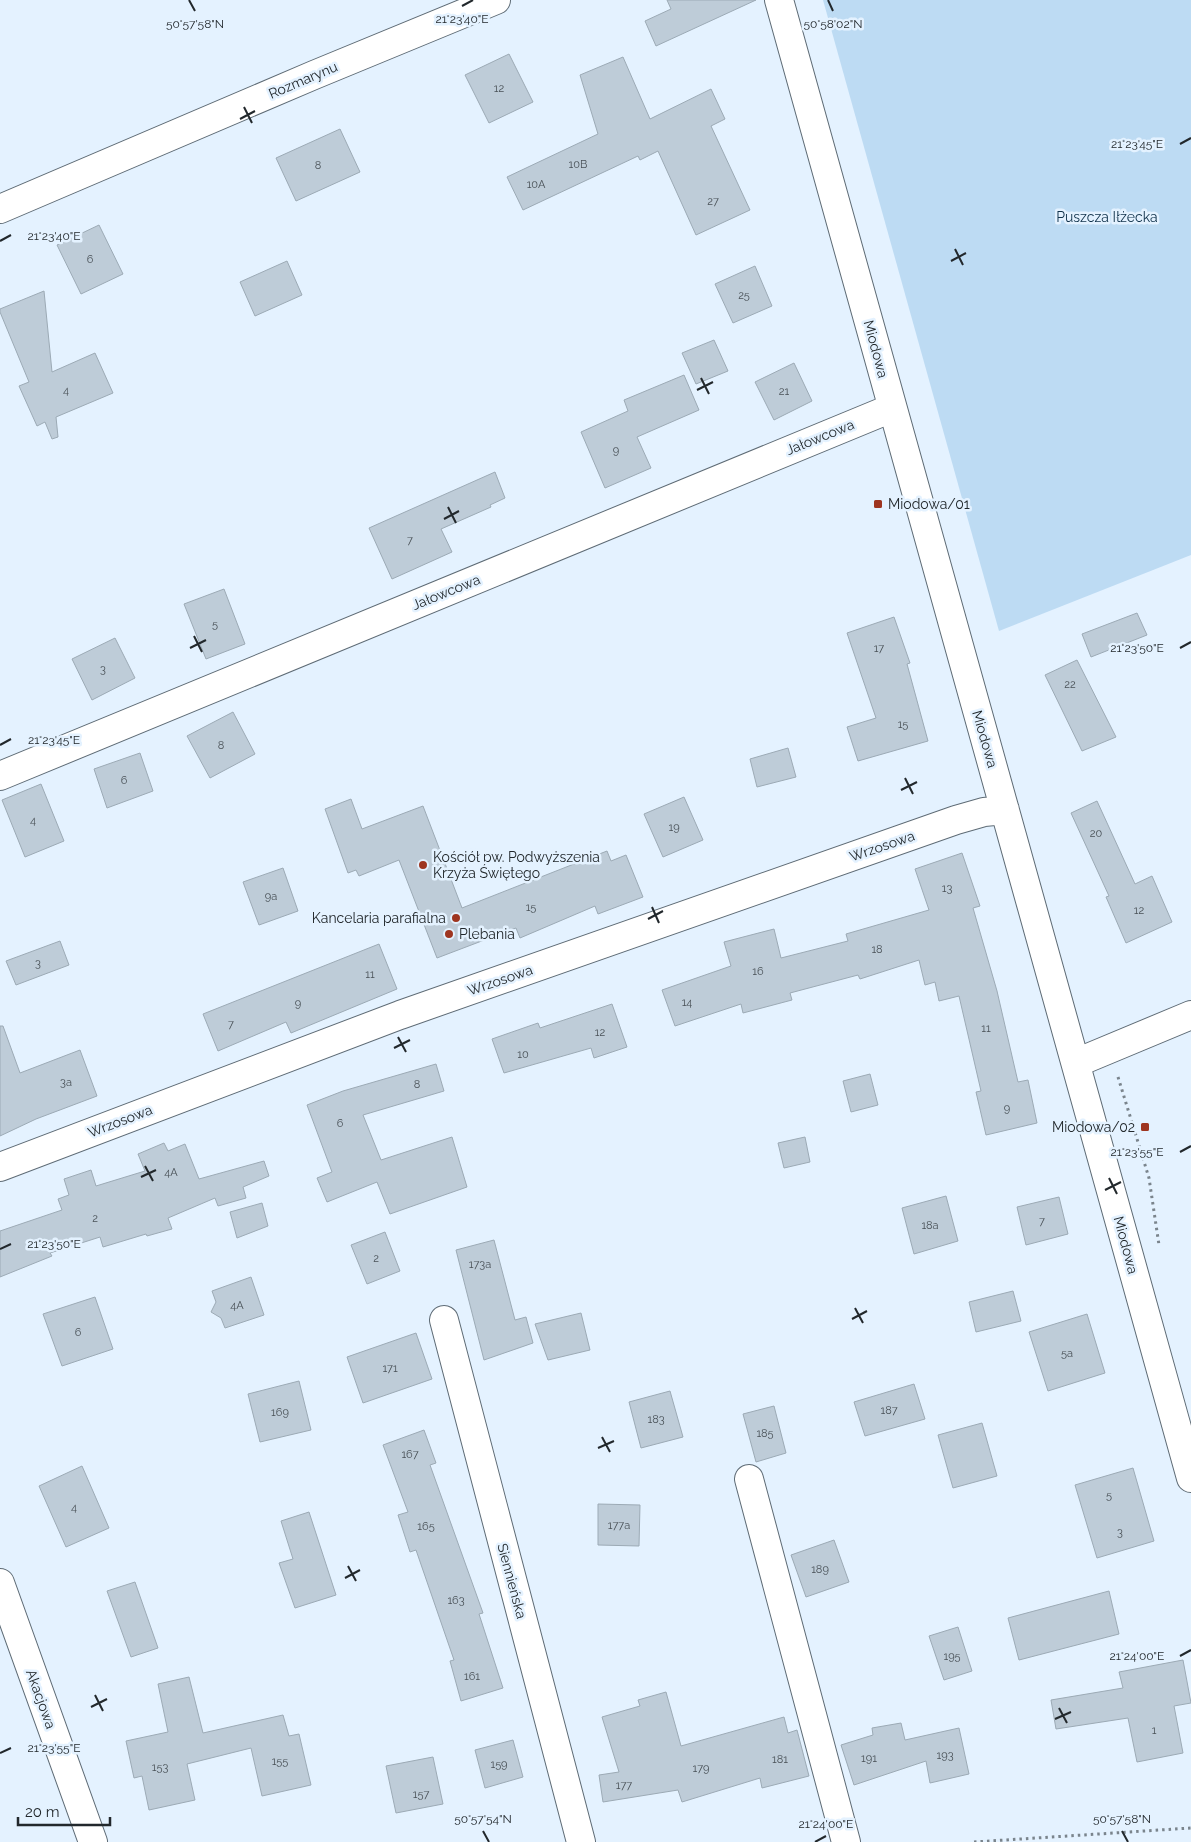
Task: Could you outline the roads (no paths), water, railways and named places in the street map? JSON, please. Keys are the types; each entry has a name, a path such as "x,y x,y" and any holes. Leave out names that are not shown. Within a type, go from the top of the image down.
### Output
{"street":[{"name":"Rozmarynu","path":"0,209 314,74 496,0"},
{"name":"Miodowa","path":"779,0 1191,1478"},
{"name":"Jałowcowa","path":"0,776 892,408"},
{"name":"Wrzosowa","path":"0,1167 400,1015 956,820 984,812 1005,810"},
{"path":"1076,1063 1191,1015"},
{"name":"Siennieńska","path":"444,1320 580,1842"},
{"path":"749,1479 846,1842"},
{"name":"Akacjowa","path":"0,1584 93,1842"}],"place":[{"name":"Miodowa/01","path":"878,504"},
{"name":"Kościół pw. Podwyższenia Krzyża Świętego","path":"423,865"},
{"name":"Kancelaria parafialna","path":"456,918"},
{"name":"Plebania","path":"449,934"},
{"name":"Miodowa/02","path":"1145,1127"}],"park label":[{"name":"Puszcza Iłżecka","path":"1107,217"}]}
